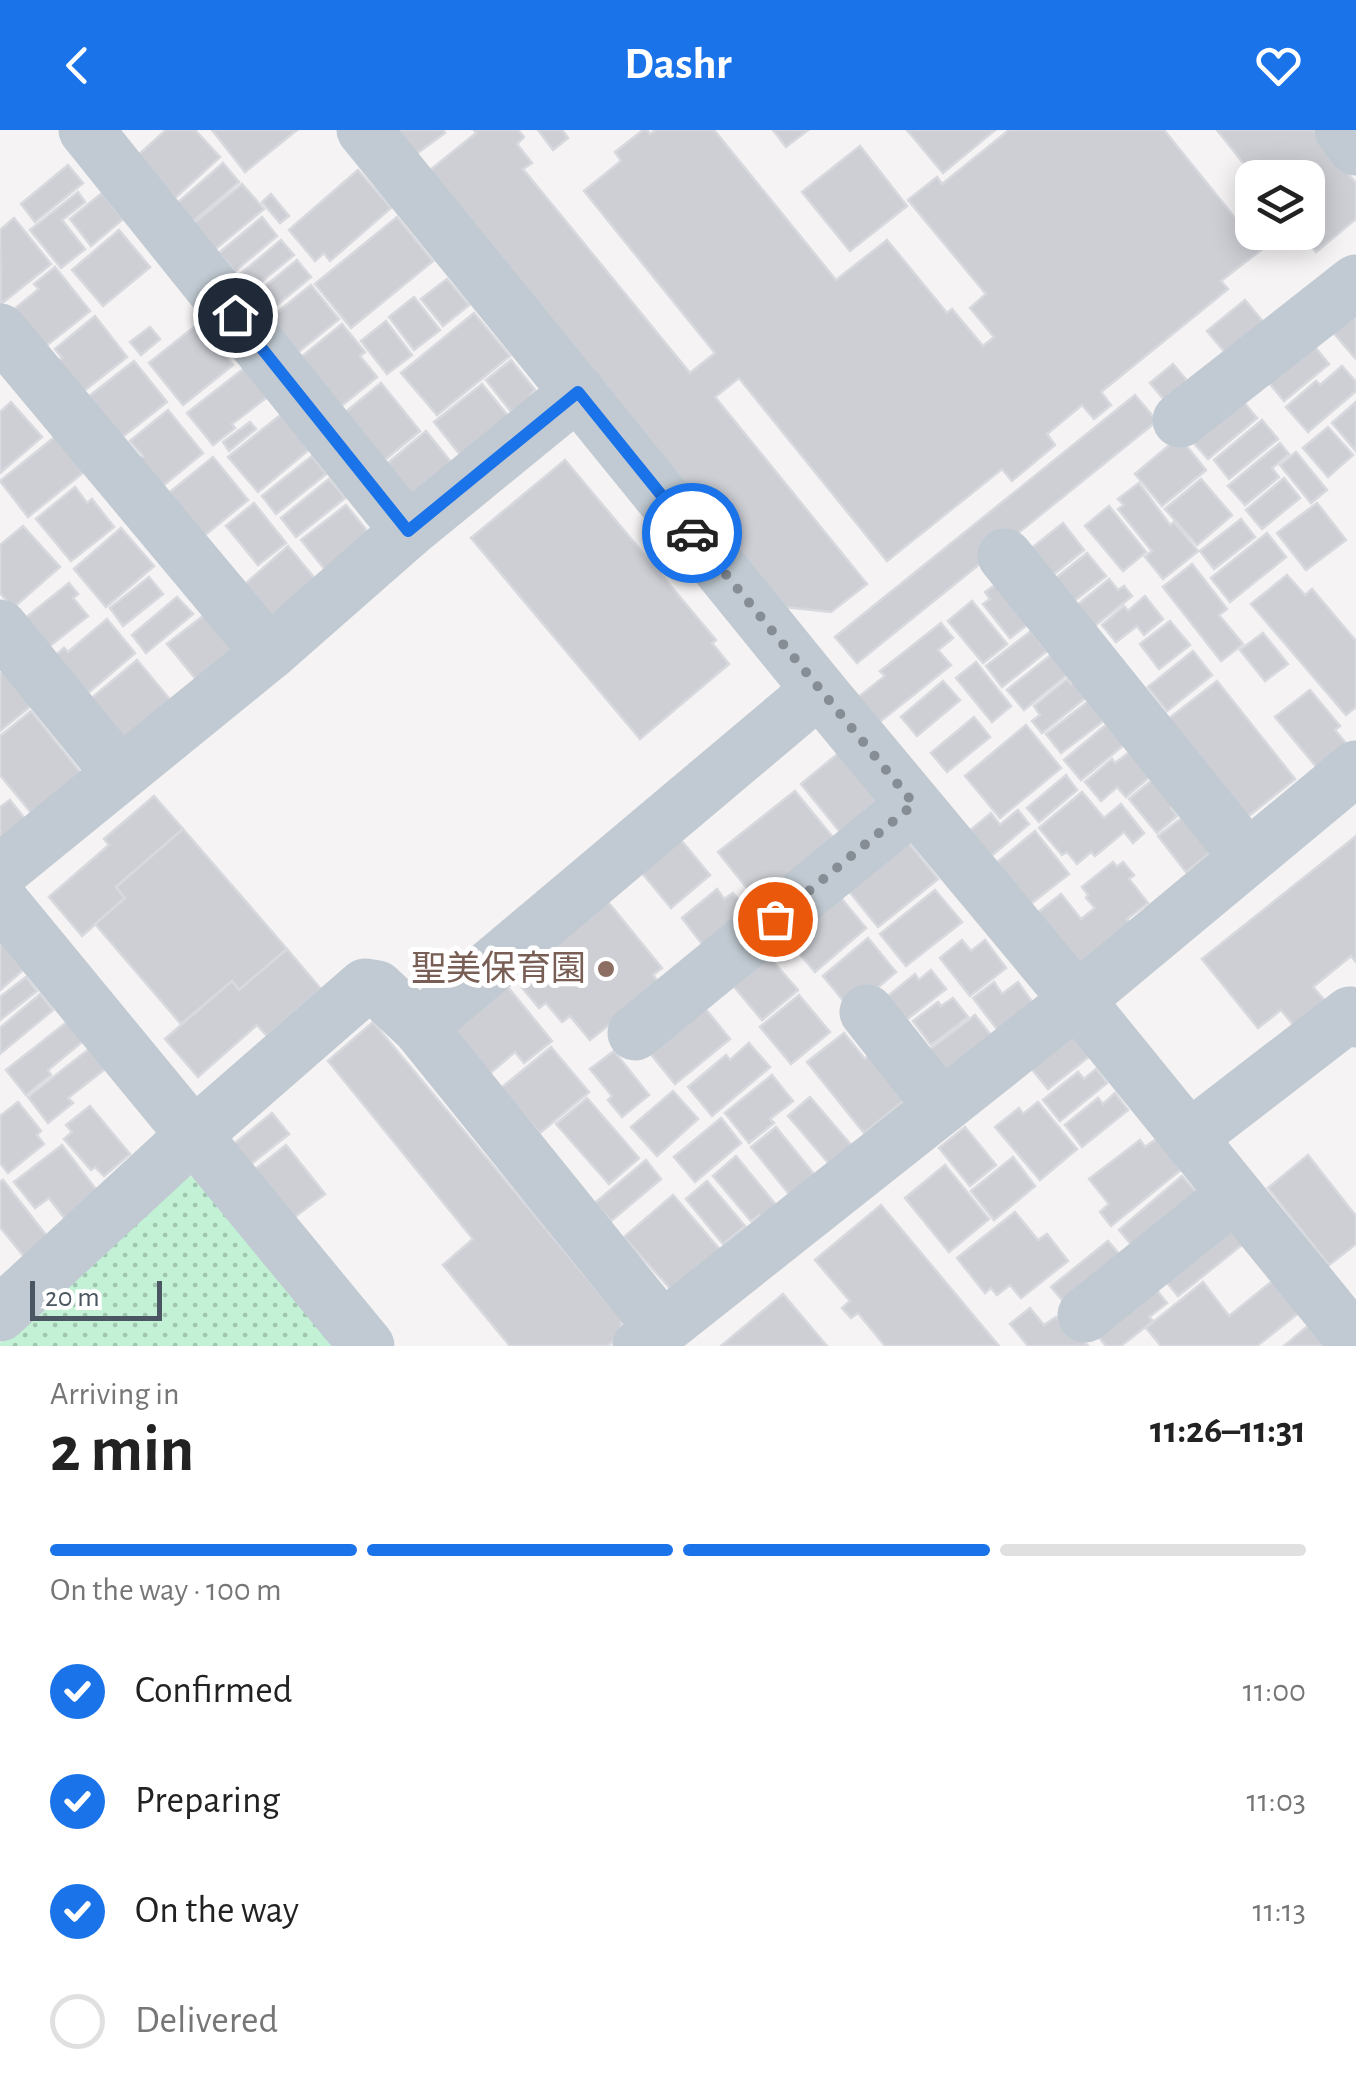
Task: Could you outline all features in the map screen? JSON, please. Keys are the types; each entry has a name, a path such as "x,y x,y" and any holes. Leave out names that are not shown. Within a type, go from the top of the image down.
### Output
{"street":[{"path":"86,130 408,531"},
{"path":"364,130 1234,1194 1345,1309"},
{"path":"1342,130 1356,148"},
{"path":"1180,420 1356,282"},
{"path":"0,331 269,653"},
{"path":"0,872 269,653 408,531 578,392"},
{"path":"1005,556 1247,857"},
{"path":"0,628 120,774"},
{"path":"419,1027 819,690"},
{"path":"0,1314 194,1135 365,986 377,988 419,1027 652,1337 1077,1000 1356,768"},
{"path":"635,1033 914,804"},
{"path":"0,900 366,1346"},
{"path":"867,1012 942,1107"},
{"path":"1189,1138 1350,1014 1356,1020"},
{"path":"1085,1315 1234,1194"}],"green space":[{"path":"202,1176 339,1346 0,1346 181,1177"}],"building":[{"path":"166,130 195,130 220,157 175,198 137,156"},
{"path":"212,130 297,130 245,172"},
{"path":"397,130 443,130 445,133 416,154"},
{"path":"474,130 518,130 524,137 517,144 532,163 523,169 690,373 715,353 584,191 621,161 615,152 643,130 650,134 656,130 714,130 836,280 887,240 947,313 952,309 983,346 994,337 970,308 986,294 908,200 937,177 942,184 1009,130 1164,130 1235,218 1235,250 1261,250 1221,281 1228,289 1101,392 1111,405 1094,419 1082,405 1047,434 1055,445 1012,481 1002,469 887,561 739,378 715,397 867,584 831,612 785,607 429,171 476,133"},
{"path":"538,130 562,130 568,138 553,150"},
{"path":"773,130 808,130 786,147"},
{"path":"907,130 995,130 943,173"},
{"path":"1217,130 1313,130 1356,183 1356,219 1325,245 1325,160 1241,160"},
{"path":"860,146 907,206 850,251 802,192"},
{"path":"223,163 239,182 184,229 168,211"},
{"path":"68,165 83,183 35,222 21,204"},
{"path":"358,170 391,208 330,261 324,253 315,261 289,230"},
{"path":"242,184 264,209 213,251 192,225"},
{"path":"78,192 85,202 62,220 85,249 61,268 30,230"},
{"path":"102,193 123,219 91,246 70,219"},
{"path":"271,194 289,216 280,223 262,202"},
{"path":"262,217 277,236 235,271 219,253"},
{"path":"397,217 433,261 351,328 315,284"},
{"path":"14,218 51,264 1,304 0,230"},
{"path":"119,230 150,267 103,306 72,270"},
{"path":"281,240 294,255 250,291 238,276"},
{"path":"297,260 311,277 266,314 252,297"},
{"path":"55,267 90,311 37,353 7,315 39,289 34,284"},
{"path":"447,279 469,305 443,326 421,299"},
{"path":"311,285 339,319 286,362 258,328"},
{"path":"414,297 440,330 414,350 389,317"},
{"path":"1245,300 1270,330 1232,361 1207,331"},
{"path":"1356,309 1356,357 1355,358 1331,330"},
{"path":"474,313 510,356 437,415 401,373"},
{"path":"95,316 127,357 80,394 55,364 62,358 55,349"},
{"path":"386,321 412,355 387,374 361,341"},
{"path":"199,323 233,365 183,405 149,363"},
{"path":"342,324 365,352 360,356 377,377 329,416 289,367"},
{"path":"150,327 160,339 141,355 130,342"},
{"path":"1310,341 1329,364 1284,401 1265,378"},
{"path":"511,360 535,390 530,395 536,402 516,418 486,380"},
{"path":"134,361 167,402 121,438 88,397"},
{"path":"1173,364 1195,390 1172,409 1150,383"},
{"path":"247,366 270,395 232,424 235,428 213,445 187,413"},
{"path":"1342,366 1356,382 1356,391 1308,432 1286,407 1316,381 1320,385"},
{"path":"381,383 420,431 381,463 342,415"},
{"path":"482,384 513,422 465,461 434,422"},
{"path":"1135,395 1157,421 857,663 835,637"},
{"path":"1242,400 1257,418 1208,459 1193,442"},
{"path":"11,402 42,437 0,473 0,412"},
{"path":"1356,402 1356,451 1332,423"},
{"path":"168,410 203,453 154,493 131,465 143,456 130,441"},
{"path":"283,413 312,447 258,492 228,457"},
{"path":"1262,420 1278,439 1229,479 1214,460"},
{"path":"250,422 256,429 229,451 223,442"},
{"path":"1328,427 1353,455 1328,477 1303,448"},
{"path":"426,431 455,467 411,503 382,468"},
{"path":"57,435 85,471 28,517 0,481"},
{"path":"1179,437 1206,470 1162,506 1135,474"},
{"path":"1280,443 1289,454 1272,468 1279,477 1245,505 1228,486"},
{"path":"1296,452 1327,490 1311,503 1280,465"},
{"path":"312,456 326,474 276,514 262,496"},
{"path":"213,457 248,500 194,544 159,501"},
{"path":"565,460 716,640 712,643 729,664 640,739 471,538"},
{"path":"1284,478 1300,498 1262,529 1246,510"},
{"path":"329,479 345,498 296,537 281,518"},
{"path":"1201,479 1232,515 1197,545 1165,509"},
{"path":"1139,483 1170,525 1174,522 1198,551 1163,579 1145,557 1152,551 1118,509 1124,505 1118,499"},
{"path":"75,487 87,503 92,499 114,527 71,561 36,519"},
{"path":"254,503 286,543 258,565 226,526"},
{"path":"1317,503 1346,540 1306,570 1277,533"},
{"path":"346,505 372,537 327,572 301,540"},
{"path":"1109,506 1146,552 1123,571 1085,526"},
{"path":"1241,519 1255,537 1214,569 1200,551"},
{"path":"1063,523 1084,550 1049,578 1028,551"},
{"path":"23,526 60,567 13,608 0,593 0,545"},
{"path":"121,528 154,566 106,607 74,569"},
{"path":"1267,533 1286,557 1230,602 1211,578"},
{"path":"288,546 318,582 275,620 236,592"},
{"path":"1087,553 1106,576 1069,605 1051,582"},
{"path":"1192,564 1227,609 1219,615 1243,644 1221,661 1163,587"},
{"path":"1287,575 1305,595 1312,589 1356,641 1356,707 1346,715 1251,604"},
{"path":"149,577 163,594 123,626 110,608"},
{"path":"1004,579 1035,619 1010,638 983,604 990,599 985,592"},
{"path":"1109,579 1118,590 1124,586 1132,596 1092,628 1075,607"},
{"path":"69,583 78,594 73,598 88,616 46,649 23,620"},
{"path":"1145,596 1163,619 1144,635 1137,626 1116,642 1102,625 1124,606 1128,611"},
{"path":"177,597 193,614 146,653 132,635"},
{"path":"972,601 1007,644 983,663 948,621"},
{"path":"208,612 232,644 232,657 199,683 167,644"},
{"path":"107,619 135,653 75,704 43,666 64,648 68,652"},
{"path":"1170,621 1190,645 1159,669 1140,644"},
{"path":"941,623 953,638 938,650 951,665 877,724 856,699 885,676 880,671"},
{"path":"1031,631 1047,651 1002,687 986,666"},
{"path":"1263,633 1288,664 1265,681 1240,650"},
{"path":"1057,650 1073,670 1024,710 1007,690"},
{"path":"1193,651 1212,675 1167,711 1148,687"},
{"path":"137,660 173,703 125,743 81,707"},
{"path":"976,662 1011,706 992,722 956,678"},
{"path":"4,671 32,705 0,731 0,674"},
{"path":"1081,675 1094,691 1042,733 1032,721 1040,715 1034,706 1067,679 1071,684"},
{"path":"943,681 960,700 917,736 901,717"},
{"path":"1217,681 1295,779 1245,819 1167,720"},
{"path":"1310,690 1340,726 1335,730 1349,747 1319,770 1275,717"},
{"path":"1095,696 1110,716 1061,753 1046,734"},
{"path":"31,711 82,774 33,815 0,775 0,736"},
{"path":"974,717 990,737 947,772 931,753"},
{"path":"1113,719 1130,740 1081,780 1064,760"},
{"path":"1026,725 1061,768 1000,818 965,776"},
{"path":"1131,751 1159,769 1126,797 1117,787 1101,801 1085,782 1112,759 1115,763"},
{"path":"840,752 888,811 849,843 801,784"},
{"path":"1066,775 1077,790 1039,822 1027,808"},
{"path":"1157,776 1179,802 1171,808 1177,816 1157,833 1129,799"},
{"path":"795,791 836,841 758,902 718,852"},
{"path":"1082,792 1104,818 1121,804 1144,833 1133,843 1124,832 1095,856 1091,852 1077,864 1067,852 1062,855 1039,828"},
{"path":"154,796 183,829 116,887 125,898 82,936 49,897 109,845 104,839"},
{"path":"10,800 29,824 0,846 0,807"},
{"path":"1018,810 1029,824 988,859 967,833 991,813 1000,825"},
{"path":"1183,817 1211,852 1186,872 1158,836"},
{"path":"183,829 287,949 239,990 232,981 181,1024 95,924 125,898 116,887"},
{"path":"1035,831 1069,874 1028,906 995,864"},
{"path":"1356,836 1356,962 1351,956 1313,987 1327,1003 1296,1028 1281,1010 1258,1028 1202,959"},
{"path":"681,840 710,875 671,908 642,873"},
{"path":"908,842 938,879 878,927 848,890"},
{"path":"1113,862 1117,867 1123,862 1134,875 1129,879 1148,903 1127,919 1131,924 1079,966 1036,914 1061,894 1081,919 1095,908 1082,887"},
{"path":"717,889 724,899 733,893 753,917 709,953 682,918"},
{"path":"935,890 962,922 906,966 880,934"},
{"path":"837,893 866,928 815,972 785,937"},
{"path":"608,902 662,968 653,975 660,984 590,1040 570,1016 562,1022 546,1003 539,1008 514,978"},
{"path":"868,938 896,972 851,1010 823,976"},
{"path":"962,940 971,951 985,940 1006,968 970,996 940,958"},
{"path":"0,944 23,970 0,990"},
{"path":"287,949 321,989 267,1036 257,1025 198,1077 165,1039 232,981 239,990"},
{"path":"766,953 798,990 762,1020 730,982"},
{"path":"931,970 946,989 906,1020 888,996 915,974 919,980"},
{"path":"26,977 37,991 0,1020 0,997"},
{"path":"994,982 1002,994 1018,982 1035,1006 1000,1033 973,998"},
{"path":"507,986 552,1041 524,1063 515,1052 488,1075 452,1029"},
{"path":"40,994 53,1010 0,1054 0,1028"},
{"path":"799,995 830,1032 791,1064 760,1027"},
{"path":"953,998 968,1017 931,1045 913,1021 938,1002 941,1006"},
{"path":"704,1007 730,1039 675,1084 649,1052"},
{"path":"975,1015 994,1039 945,1070 929,1050"},
{"path":"67,1022 83,1041 48,1070 51,1075 26,1095 6,1070"},
{"path":"373,1022 622,1320 618,1337 608,1346 510,1346 443,1265 473,1239 328,1061"},
{"path":"844,1033 865,1059 870,1054 906,1099 864,1133 807,1062"},
{"path":"1073,1033 1091,1055 1048,1089 1030,1067"},
{"path":"749,1043 770,1067 712,1116 688,1087 726,1055 730,1060"},
{"path":"551,1047 589,1092 540,1133 501,1088"},
{"path":"89,1049 105,1069 68,1098 73,1103 48,1123 28,1097"},
{"path":"614,1051 649,1095 622,1117 608,1100 612,1096 590,1069"},
{"path":"1096,1069 1107,1083 1060,1121 1043,1100 1078,1072 1084,1079"},
{"path":"772,1075 793,1101 749,1143 725,1113"},
{"path":"673,1091 698,1119 657,1156 631,1127"},
{"path":"1115,1093 1128,1110 1082,1147 1065,1125 1098,1098 1103,1104"},
{"path":"810,1097 853,1147 831,1166 788,1116"},
{"path":"587,1098 639,1158 609,1184 556,1124"},
{"path":"18,1102 41,1131 37,1135 44,1144 8,1173 0,1163 0,1116"},
{"path":"1038,1102 1077,1149 1040,1180 995,1127 1019,1108 1023,1114"},
{"path":"90,1106 130,1154 104,1176 95,1167 91,1170 64,1139 72,1132 66,1125"},
{"path":"272,1113 289,1134 251,1164 234,1144"},
{"path":"721,1118 741,1143 695,1182 674,1157"},
{"path":"776,1127 818,1179 793,1199 751,1147"},
{"path":"965,1127 996,1165 970,1186 939,1148"},
{"path":"1158,1138 1183,1168 1111,1226 1100,1212 1109,1204 1089,1179 1140,1140 1145,1147"},
{"path":"62,1145 98,1192 65,1219 49,1198 35,1208 14,1182"},
{"path":"286,1145 325,1194 292,1219 253,1171"},
{"path":"1308,1155 1356,1216 1356,1244 1329,1265 1268,1188"},
{"path":"736,1156 777,1206 762,1219 759,1215 751,1221 713,1176"},
{"path":"1013,1157 1035,1186 994,1220 971,1191"},
{"path":"646,1160 661,1179 611,1221 595,1203"},
{"path":"945,1165 989,1219 949,1252 905,1198"},
{"path":"1182,1176 1198,1194 1135,1249 1119,1230"},
{"path":"3,1180 50,1240 26,1259 0,1227"},
{"path":"707,1181 745,1226 723,1244 686,1199"},
{"path":"673,1195 723,1253 675,1294 624,1237"},
{"path":"881,1205 999,1346 885,1346 858,1313 851,1318 842,1308 850,1301 815,1260"},
{"path":"1015,1212 1038,1240 1047,1234 1068,1261 1021,1298 1010,1285 997,1295 991,1288 985,1293 957,1258"},
{"path":"1231,1231 1243,1244 1178,1296 1160,1274"},
{"path":"1108,1241 1126,1262 1069,1308 1051,1287"},
{"path":"1275,1279 1301,1311 1257,1346 1161,1346 1146,1328 1203,1282 1229,1316"},
{"path":"1151,1283 1167,1303 1149,1317 1153,1321 1121,1346 1106,1346 1093,1330"},
{"path":"783,1294 827,1346 721,1346"},
{"path":"1030,1308 1044,1325 1064,1317 1088,1346 1028,1346 1010,1324"},
{"path":"1309,1325 1327,1346 1284,1346"}],"way so far":[{"path":"692,533 914,804 775,919"}],"place":[{"name":"聖美保育園","path":"606,969"}],"route":[{"path":"235,315 408,531 578,392 692,533"}]}
